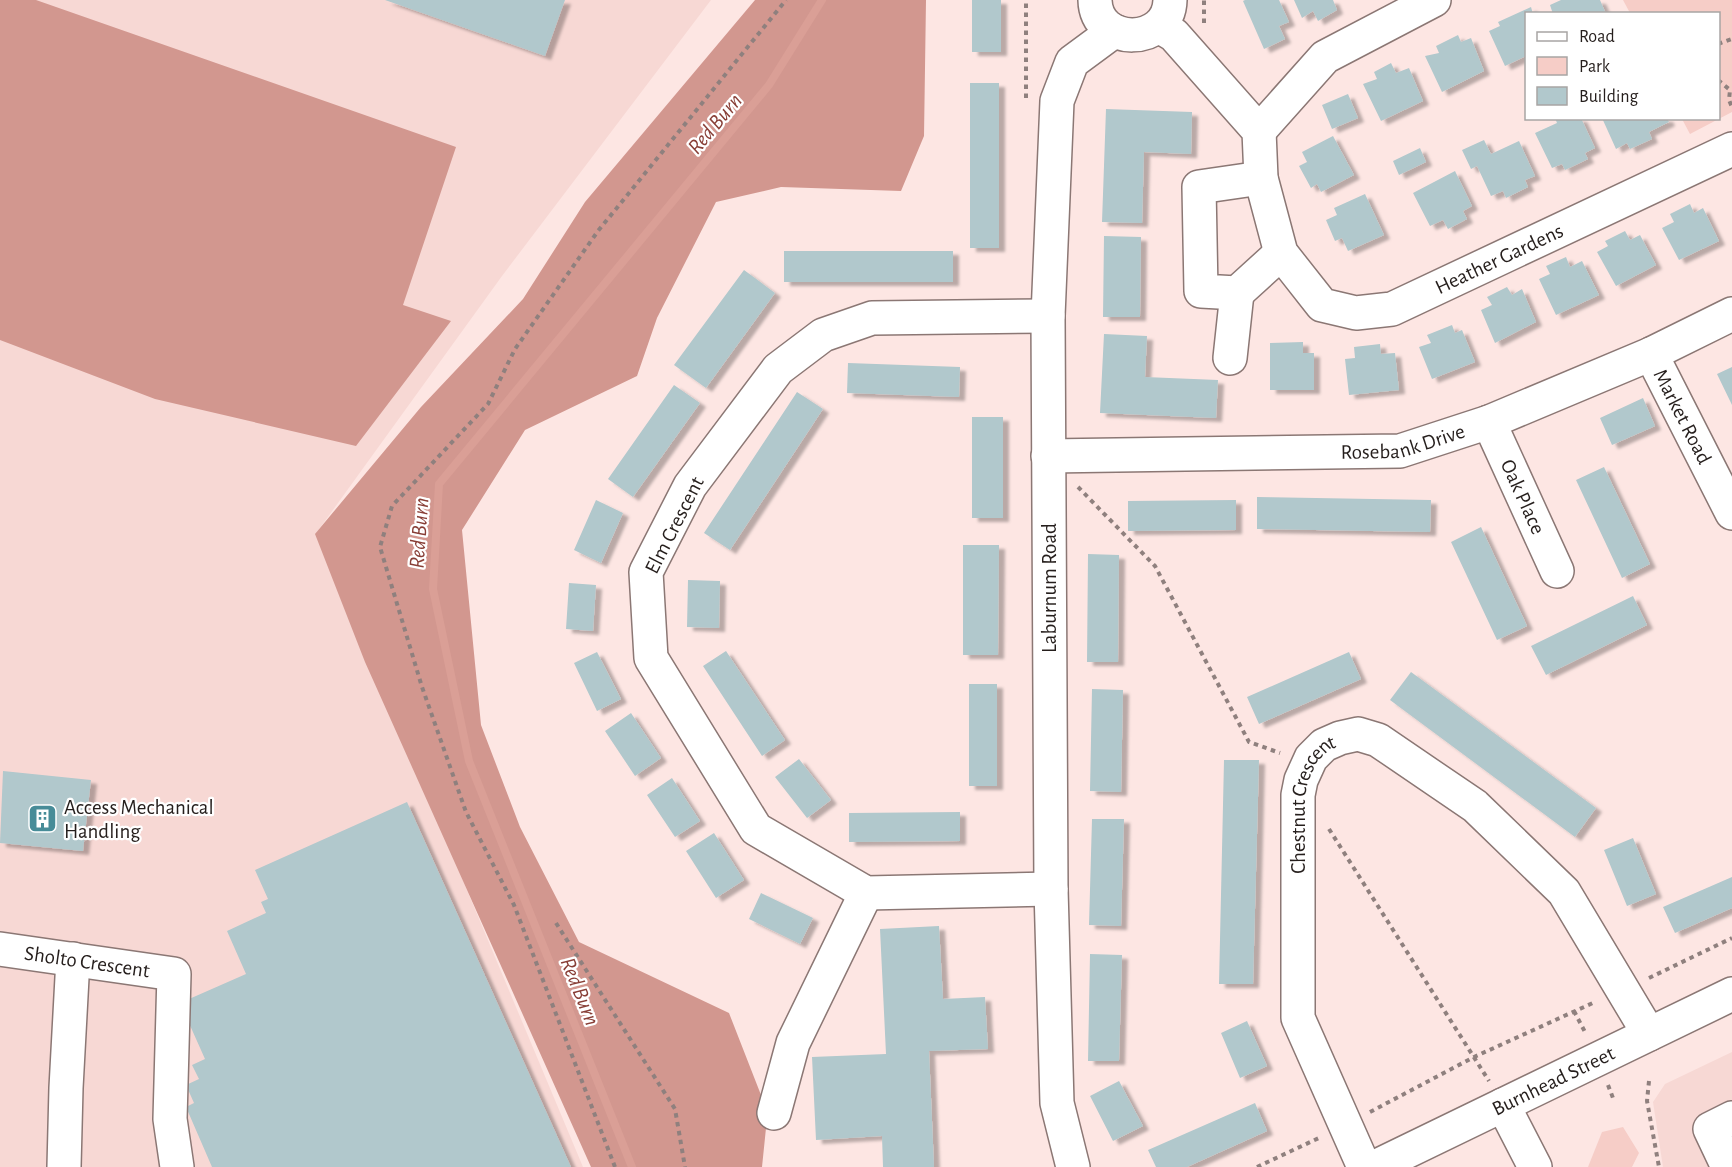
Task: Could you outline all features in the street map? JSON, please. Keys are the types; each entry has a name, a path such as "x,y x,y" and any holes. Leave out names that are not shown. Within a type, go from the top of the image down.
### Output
{"street":[{"path":"1095,0 1098,16 1114,32 1137,36 1149,33 1165,13 1174,35 1259,131 1325,57 1434,0"},
{"name":"Laburnum Road","path":"1073,1167 1057,1103 1051,889 1048,316 1057,101 1072,62 1114,32"},
{"name":"Heather Gardens","path":"1259,131 1261,178 1281,254 1322,305 1356,313 1392,309 1732,149"},
{"path":"1237,293 1201,291 1199,187 1261,178"},
{"path":"1230,358 1237,293 1281,254"},
{"name":"Rosebank Drive","path":"1048,456 1400,451 1489,422 1651,354 1732,314"},
{"name":"Elm Crescent","path":"866,893 756,829 651,658 646,572 690,486 778,369 823,335 872,318 1048,316"},
{"name":"Market Road","path":"1651,354 1732,513"},
{"name":"Oak Place","path":"1489,422 1557,571"},
{"name":"Chestnut Crescent","path":"1364,1167 1298,1018 1298,795 1300,780 1311,758 1324,745 1358,734 1378,740 1475,806 1564,892 1649,1034"},
{"path":"774,1113 794,1043 866,893 1051,889"},
{"name":"Sholto Crescent","path":"0,949 174,974 170,1119 177,1167"},
{"path":"64,1167 74,959"},
{"name":"Burnhead Street","path":"1375,1167 1732,994"},
{"path":"1503,1105 1535,1167"},
{"path":"1728,1167 1710,1129 1732,1118"}],"path":[{"path":"615,1167 514,905 466,812 422,687 380,547 392,506 488,404 515,349 598,231 786,0"},
{"path":"1720,81 1730,90 1729,100 1732,107"},
{"path":"556,923 675,1109 685,1167"},
{"path":"1257,1167 1344,1126 1474,1057 1732,938"},
{"path":"1649,1081 1647,1101 1659,1167"}],"shaded area":[{"path":"0,0 711,0 502,276 317,532 583,1167 0,1167"},
{"path":"0,0 36,0 456,147 403,305 451,321 356,446 155,399 0,340"},
{"path":"755,0 926,0 924,136 901,191 781,187 716,202 657,318 637,376 525,430 462,530 481,725 520,827 579,942 729,1013 761,1095 766,1128 762,1167 591,1167 365,662 315,534 421,407 523,299 585,202"},
{"path":"1732,1052 1732,1167 1663,1167 1653,1102 1665,1084"}],"green space":[{"path":"1623,0 1732,0 1732,112 1720,118 1720,12 1629,12"},
{"path":"1683,120 1717,120 1690,134"},
{"path":"1623,1127 1639,1153 1632,1167 1588,1167 1602,1132"}],"building":[{"path":"385,0 565,0 545,56"},
{"path":"972,0 1001,0 1001,52 972,52"},
{"path":"1279,0 1289,22 1279,26 1285,39 1264,49 1243,1"},
{"path":"1294,0 1333,0 1337,10 1318,21 1313,11 1302,18"},
{"path":"1561,0 1600,0 1605,12 1552,12 1550,5"},
{"path":"1531,7 1532,12 1525,12 1525,56 1505,66 1489,31 1500,26 1498,22"},
{"path":"1458,35 1461,42 1471,38 1484,71 1442,92 1425,56 1439,53 1436,46"},
{"path":"1391,63 1396,73 1409,68 1423,101 1381,121 1363,84 1377,79 1374,72"},
{"path":"970,83 999,83 999,248 970,248"},
{"path":"1348,94 1358,118 1332,129 1322,105"},
{"path":"1106,109 1192,112 1191,154 1144,152 1142,223 1102,222"},
{"path":"1556,120 1582,120 1595,148 1585,153 1588,159 1565,170 1562,164 1552,168 1535,133 1557,123"},
{"path":"1603,120 1668,120 1669,122 1649,132 1652,139 1630,149 1627,143 1616,149"},
{"path":"1333,136 1354,175 1321,192 1317,184 1311,188 1299,166 1307,162 1302,152"},
{"path":"1484,140 1491,154 1519,141 1535,176 1525,180 1528,187 1506,198 1503,191 1491,196 1477,166 1471,169 1462,150"},
{"path":"1420,148 1426,162 1399,175 1393,161"},
{"path":"1455,171 1472,206 1463,211 1467,219 1448,229 1443,220 1430,226 1413,193"},
{"path":"1365,194 1384,235 1348,251 1342,238 1335,241 1326,220 1337,215 1334,208"},
{"path":"1690,204 1694,213 1703,208 1719,241 1679,260 1662,228 1674,222 1670,214"},
{"path":"1625,231 1630,240 1640,235 1656,265 1616,286 1597,252 1608,246 1605,241"},
{"path":"1104,236 1141,237 1140,317 1103,317"},
{"path":"784,251 953,251 953,282 784,282"},
{"path":"1566,257 1570,267 1582,261 1599,295 1556,315 1539,279 1550,274 1546,266"},
{"path":"744,270 775,293 706,388 674,365"},
{"path":"1507,287 1512,295 1522,289 1536,322 1495,343 1481,310 1492,305 1487,297"},
{"path":"1452,325 1455,333 1462,330 1475,362 1432,379 1419,347 1431,343 1427,335"},
{"path":"1104,334 1147,336 1145,377 1218,380 1216,418 1100,413"},
{"path":"1303,342 1303,353 1314,353 1314,390 1270,390 1270,343"},
{"path":"1380,344 1381,354 1395,353 1399,390 1349,395 1345,359 1355,358 1354,347"},
{"path":"848,363 960,367 959,397 847,393"},
{"path":"1732,367 1732,405 1717,374"},
{"path":"674,385 700,403 633,497 608,479"},
{"path":"797,392 823,409 730,550 704,533"},
{"path":"1643,398 1655,426 1612,445 1600,418"},
{"path":"972,417 1003,417 1003,518 972,518"},
{"path":"1604,467 1650,564 1622,578 1576,480"},
{"path":"1257,497 1431,500 1430,532 1257,529"},
{"path":"596,500 623,513 601,563 574,550"},
{"path":"1236,500 1236,530 1128,531 1128,501"},
{"path":"1481,527 1527,626 1497,640 1451,542"},
{"path":"963,545 999,545 998,655 963,655"},
{"path":"1088,554 1119,555 1118,662 1087,662"},
{"path":"688,580 720,581 719,628 687,627"},
{"path":"569,583 596,585 593,631 566,629"},
{"path":"1633,596 1647,625 1546,675 1531,646"},
{"path":"726,651 785,740 762,756 703,666"},
{"path":"597,652 621,699 597,711 574,663"},
{"path":"1349,652 1361,679 1259,724 1247,697"},
{"path":"1411,672 1596,808 1575,837 1390,700"},
{"path":"969,684 997,684 997,786 969,786"},
{"path":"1092,689 1123,690 1121,792 1090,791"},
{"path":"631,713 661,758 635,776 605,731"},
{"path":"799,759 831,800 807,818 775,777"},
{"path":"1224,760 1259,760 1253,984 1219,984"},
{"name":"Access Mechanical Handling","path":"3,771 91,780 83,851 0,843"},
{"path":"672,778 700,821 675,837 647,795"},
{"path":"407,802 571,1167 212,1167 186,1107 194,1103 186,1085 199,1079 192,1065 205,1059 180,1003 246,974 227,931 266,913 261,902 268,899 255,870"},
{"path":"960,812 960,841 849,842 849,813"},
{"path":"1092,819 1124,819 1121,926 1089,925"},
{"path":"714,833 744,880 716,898 686,851"},
{"path":"1633,838 1656,894 1627,906 1604,850"},
{"path":"1732,877 1732,908 1675,933 1663,907"},
{"path":"761,893 813,918 800,944 749,919"},
{"path":"939,926 943,999 985,997 988,1049 929,1051 934,1167 883,1167 882,1136 816,1140 812,1057 886,1054 880,929"},
{"path":"1090,954 1122,955 1119,1061 1088,1061"},
{"path":"1247,1021 1267,1066 1240,1078 1221,1033"},
{"path":"1119,1081 1143,1126 1113,1141 1090,1096"},
{"path":"1255,1103 1267,1131 1187,1167 1156,1167 1148,1150"}],"waterway":[{"name":"Red Burn","path":"632,1167 469,761 433,589 439,484 769,85 822,0"}],"place":[{"name":"Access Mechanical Handling","path":"43,819"}]}
